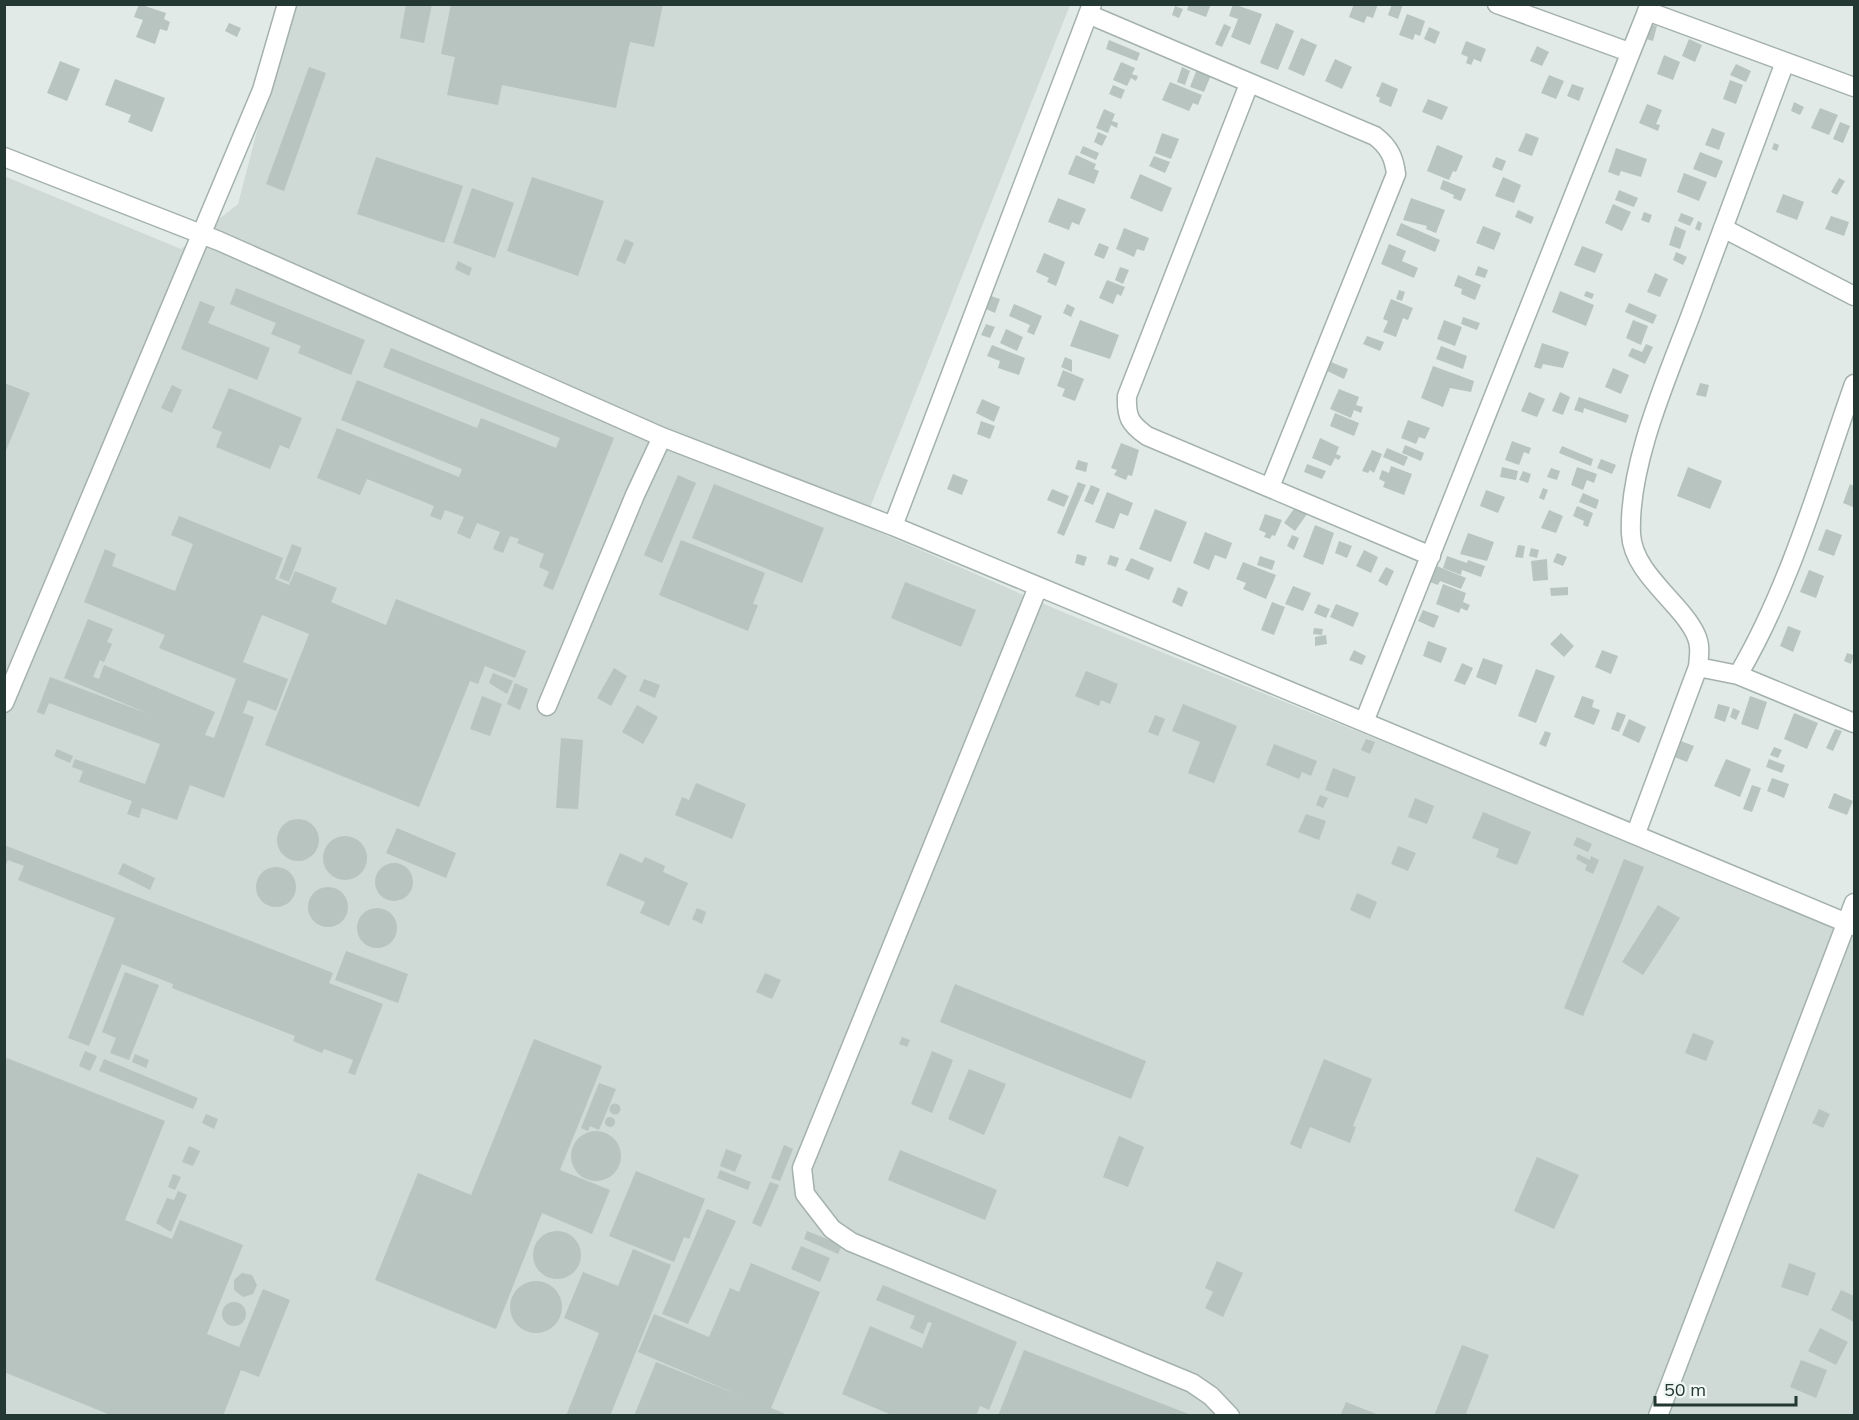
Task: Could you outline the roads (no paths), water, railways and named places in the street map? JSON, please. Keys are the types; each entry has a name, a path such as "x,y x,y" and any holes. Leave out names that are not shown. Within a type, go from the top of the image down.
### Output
{"street":[{"path":"4,704 262,90 287,4"},
{"path":"1497,4 1629,52"},
{"path":"1364,722 1629,52 1649,8 1854,87"},
{"path":"893,526 1090,9 1249,84 1375,136 1387,145 1394,159 1396,174 1270,487"},
{"path":"1636,833 1698,666 1700,650 1696,634 1641,564 1631,537 1631,502 1636,475 1666,382 1785,62"},
{"path":"1249,84 1126,396 1126,413 1132,425 1147,436 1431,556"},
{"path":"4,157 201,234 662,436 893,526 1851,924"},
{"path":"1723,228 1854,296"},
{"path":"1738,675 1770,617 1854,384"},
{"path":"547,706 634,495 662,436"},
{"path":"1038,587 802,1168 805,1194 832,1229 851,1242 1192,1383 1211,1396 1230,1416"},
{"path":"1698,666 1738,675 1854,723"},
{"path":"1658,1416 1851,924 1854,903"}]}
